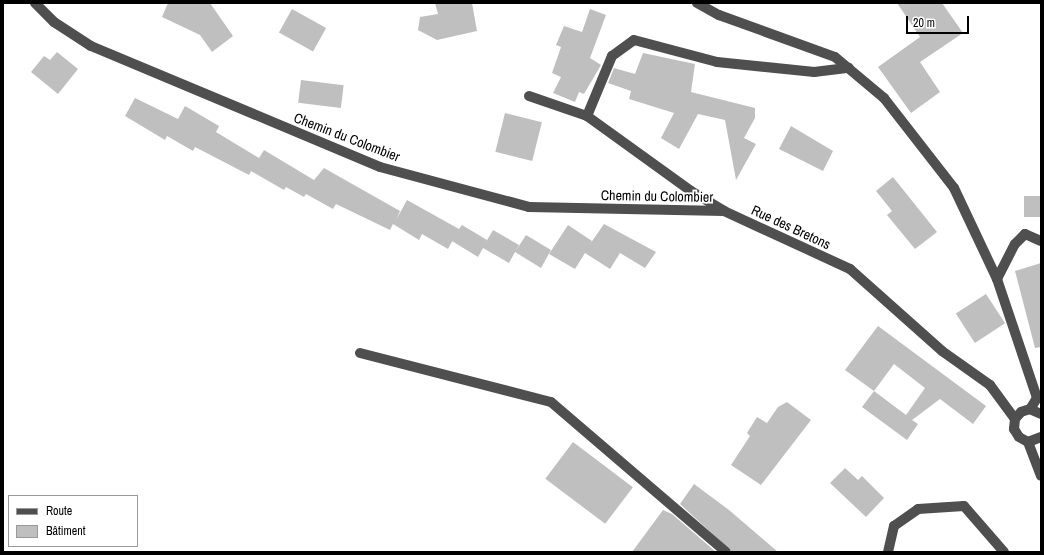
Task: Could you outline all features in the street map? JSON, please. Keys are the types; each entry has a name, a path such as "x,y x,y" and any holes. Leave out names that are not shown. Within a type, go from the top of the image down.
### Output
{"street":[{"name":"Chemin du Colombier","path":"35,3 54,22 91,46 380,167 529,207 724,211"},
{"path":"697,3 719,15 835,57 884,98 954,188 997,279 1037,398 1030,409 1015,419 1014,429 1019,437 1028,442 1041,476"},
{"path":"587,116 612,56 634,40 717,62 814,72 849,68"},
{"name":"Rue des Bretons","path":"529,96 587,116 691,192 724,211 850,269 942,351 990,385 1015,419"},
{"path":"997,279 1015,244 1025,234 1041,240"},
{"path":"360,353 551,402 726,552"},
{"path":"1030,409 1041,414"},
{"path":"1028,442 1041,437"},
{"path":"888,552 894,526 918,509 964,506 1004,552"}],"building":[{"path":"168,3 210,3 233,36 212,52 200,35 162,17"},
{"path":"435,3 472,3 477,31 437,40 418,30 420,17 438,14"},
{"path":"897,3 942,3 963,33 920,62 940,92 911,113 878,67 920,37"},
{"path":"292,9 326,28 313,52 279,33"},
{"path":"590,9 606,15 590,58 601,65 584,94 579,92 575,102 553,93 561,77 552,73 561,47 556,45 564,26 582,32"},
{"path":"57,52 78,69 58,94 31,72 44,56 50,60"},
{"path":"643,53 695,64 691,92 755,108 755,118 744,138 756,144 736,180 725,120 698,114 679,149 661,138 674,113 629,99 631,91 608,83 614,68 635,74"},
{"path":"301,80 344,85 341,108 298,103"},
{"path":"135,98 178,119 185,106 219,126 216,132 259,158 264,150 314,180 324,168 400,211 396,220 407,200 459,229 462,225 487,240 483,247 493,230 519,245 509,263 483,248 478,257 452,241 448,249 422,234 419,240 393,224 390,230 336,204 333,209 306,194 304,197 286,187 284,190 251,171 249,175 195,147 193,151 167,136 165,140 125,116"},
{"path":"505,113 542,122 532,161 495,152"},
{"path":"791,126 833,151 823,171 779,149"},
{"path":"893,177 937,232 915,249 887,215 892,211 876,191"},
{"path":"1024,196 1041,196 1041,217 1024,217"},
{"path":"604,224 656,252 645,268 620,253 610,269 585,253 575,269 549,254 568,225 592,241 588,247"},
{"path":"526,235 551,250 541,268 515,252"},
{"path":"1041,263 1041,347 1035,348 1015,271"},
{"path":"986,294 1005,323 975,343 956,314"},
{"path":"878,326 986,406 973,424 940,399 912,420 918,424 907,440 862,407 874,391 845,370","holes":["894,364 925,388 906,415 874,391"]},
{"path":"787,402 811,420 761,485 731,465 750,436 747,433 757,417 767,423 778,407"},
{"path":"573,442 633,487 605,524 545,479"},
{"path":"845,468 858,480 862,476 884,498 866,517 830,483"},
{"path":"694,484 729,510 778,552 732,552 680,504"},
{"path":"663,510 672,514 716,552 632,552"}]}
